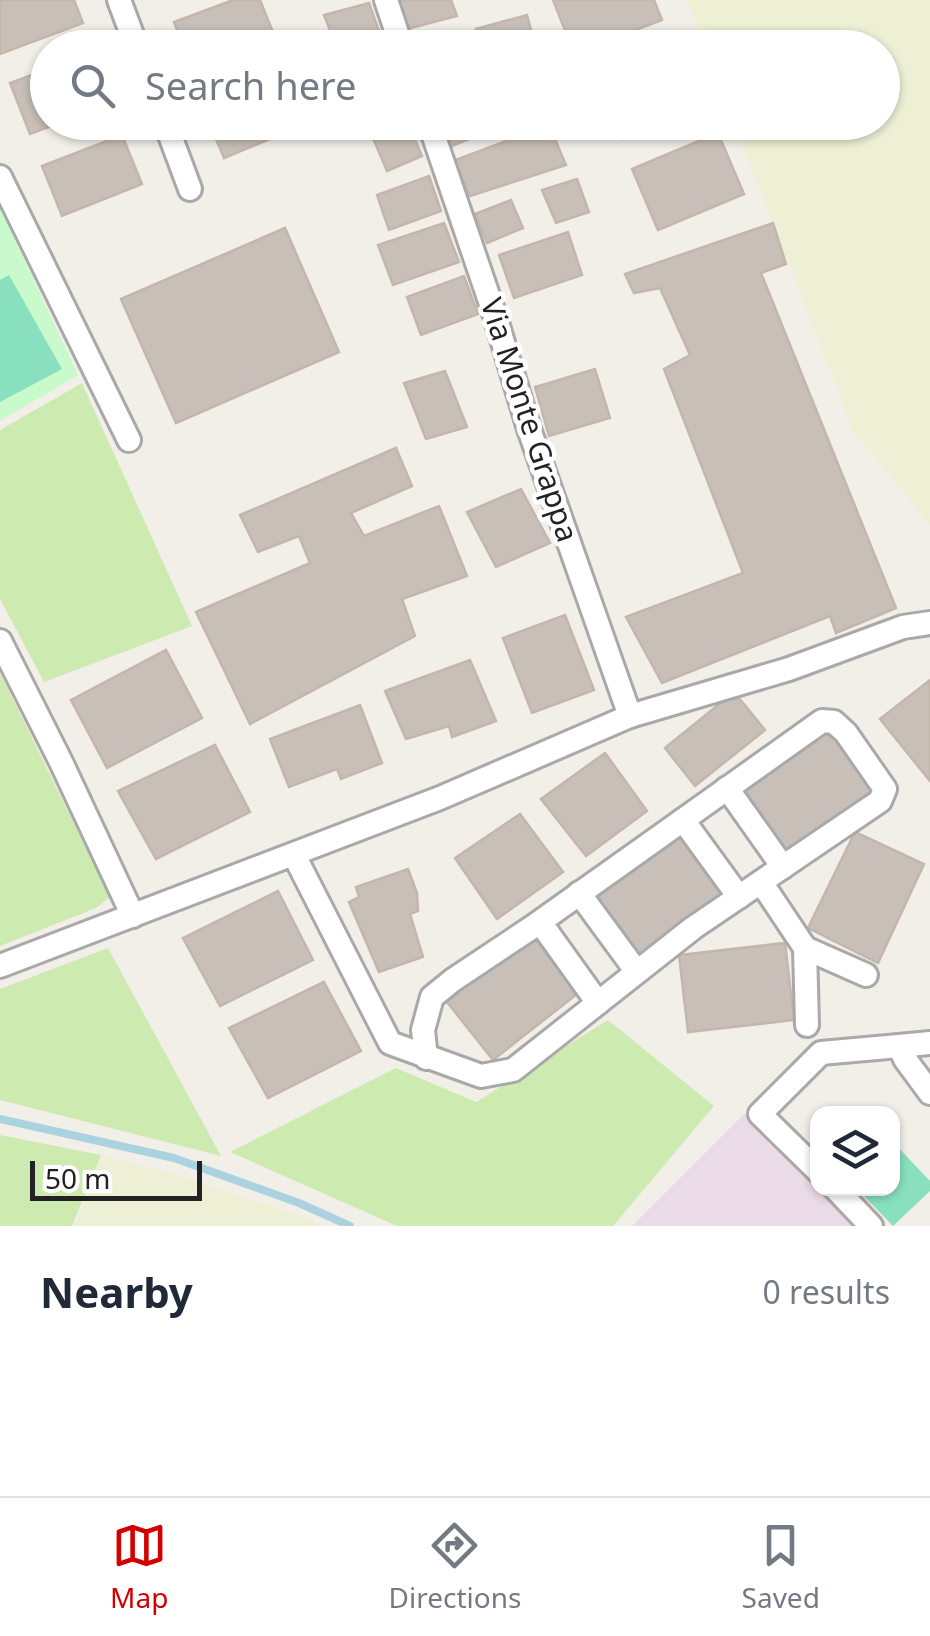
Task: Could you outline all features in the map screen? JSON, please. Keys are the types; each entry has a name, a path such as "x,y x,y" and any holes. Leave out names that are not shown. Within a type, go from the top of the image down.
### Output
{"street":[{"path":"119,0 130,30"},
{"path":"386,0 396,30"},
{"path":"172,140 190,189"},
{"name":"Via Monte Grappa","path":"435,140 529,429 630,716"},
{"path":"0,178 129,440"},
{"path":"0,966 440,798 630,716 790,669 903,627 930,624"},
{"path":"0,641 133,916"},
{"path":"294,855 390,1044 426,1058 481,1076 513,1070 692,928 880,801 885,789 846,734 834,722 822,722 432,997 423,1030 426,1058"},
{"path":"728,788 783,867"},
{"path":"682,820 739,897"},
{"path":"760,882 804,948 807,1025"},
{"path":"579,894 637,972"},
{"path":"540,922 598,1003"},
{"path":"804,948 866,975"},
{"path":"810,1163 760,1114 821,1053 930,1043"},
{"path":"899,1046 930,1093"},
{"path":"843,1196 872,1226"}],"shaded area":[{"path":"745,1113 810,1180 810,1196 826,1196 857,1226 632,1226"}],"green space":[{"path":"687,0 930,0 930,525 854,432 741,140 900,140 900,30 698,30"},
{"path":"0,208 78,375 0,421"},
{"path":"9,275 62,369 0,402 0,280"},
{"path":"82,383 192,626 44,682 0,599 0,430"},
{"path":"0,673 110,897 96,908 0,946"},
{"path":"108,948 221,1156 0,1100 0,989"},
{"path":"608,1020 714,1106 613,1226 397,1226 230,1152 396,1068 476,1102"},
{"path":"0,1135 101,1155 72,1226 0,1226"},
{"path":"900,1149 930,1181 930,1191 893,1226 864,1196 900,1196"},
{"path":"101,1155 170,1173 324,1226 75,1226"}],"building":[{"path":"0,0 74,0 83,23 64,30 30,30 30,43 0,54"},
{"path":"233,0 260,0 272,30 177,30 174,22"},
{"path":"396,0 451,0 457,16 407,29"},
{"path":"553,0 654,0 662,20 636,30 565,30"},
{"path":"369,3 379,30 330,30 324,15"},
{"path":"527,15 531,30 476,30"},
{"path":"30,76 30,134 10,83"},
{"path":"109,140 124,140 142,184 62,216 42,166"},
{"path":"216,140 267,140 224,158"},
{"path":"374,140 415,140 422,156 387,171"},
{"path":"446,140 467,140 449,147"},
{"path":"509,140 555,140 566,165 470,196 453,161"},
{"path":"701,140 721,140 744,194 658,230 632,169"},
{"path":"429,176 441,211 389,230 377,195"},
{"path":"577,179 589,212 556,223 542,190"},
{"path":"511,200 523,228 487,243 475,214"},
{"path":"444,223 459,262 393,285 378,245"},
{"path":"773,223 786,264 761,273 896,608 836,633 830,616 662,683 626,617 743,573 664,369 690,355 660,288 634,293 625,274"},
{"path":"285,228 339,352 176,423 121,299"},
{"path":"568,232 582,275 514,298 499,255"},
{"path":"464,276 478,314 421,335 407,297"},
{"path":"595,369 610,418 549,436 535,387"},
{"path":"445,371 467,427 426,439 404,383"},
{"path":"396,448 412,486 351,513 364,536 439,506 467,576 402,599 415,636 250,724 196,612 310,563 299,536 258,552 240,515"},
{"path":"521,489 550,543 496,567 467,512"},
{"path":"565,615 594,690 532,713 503,638"},
{"path":"166,650 202,718 107,768 71,700"},
{"path":"470,660 496,721 452,737 449,726 406,739 385,691"},
{"path":"930,680 930,781 880,719"},
{"path":"734,692 765,730 695,786 665,748"},
{"path":"360,705 382,763 341,779 337,769 289,787 270,739"},
{"path":"828,729 872,791 786,853 738,790"},
{"path":"215,745 250,812 156,859 118,791"},
{"path":"605,753 647,811 586,856 541,799"},
{"path":"520,814 563,872 497,919 455,858"},
{"path":"855,832 924,864 878,963 808,928"},
{"path":"677,833 723,895 638,957 590,895"},
{"path":"408,869 417,893 418,911 410,914 423,957 379,972 349,902 359,897 356,887"},
{"path":"278,891 313,960 220,1006 183,938"},
{"path":"532,934 577,994 493,1060 443,997"},
{"path":"785,943 794,1020 688,1032 679,955"},
{"path":"324,982 361,1051 268,1098 229,1028"}],"waterway":[{"path":"0,1119 174,1158 299,1203 350,1226"}]}
